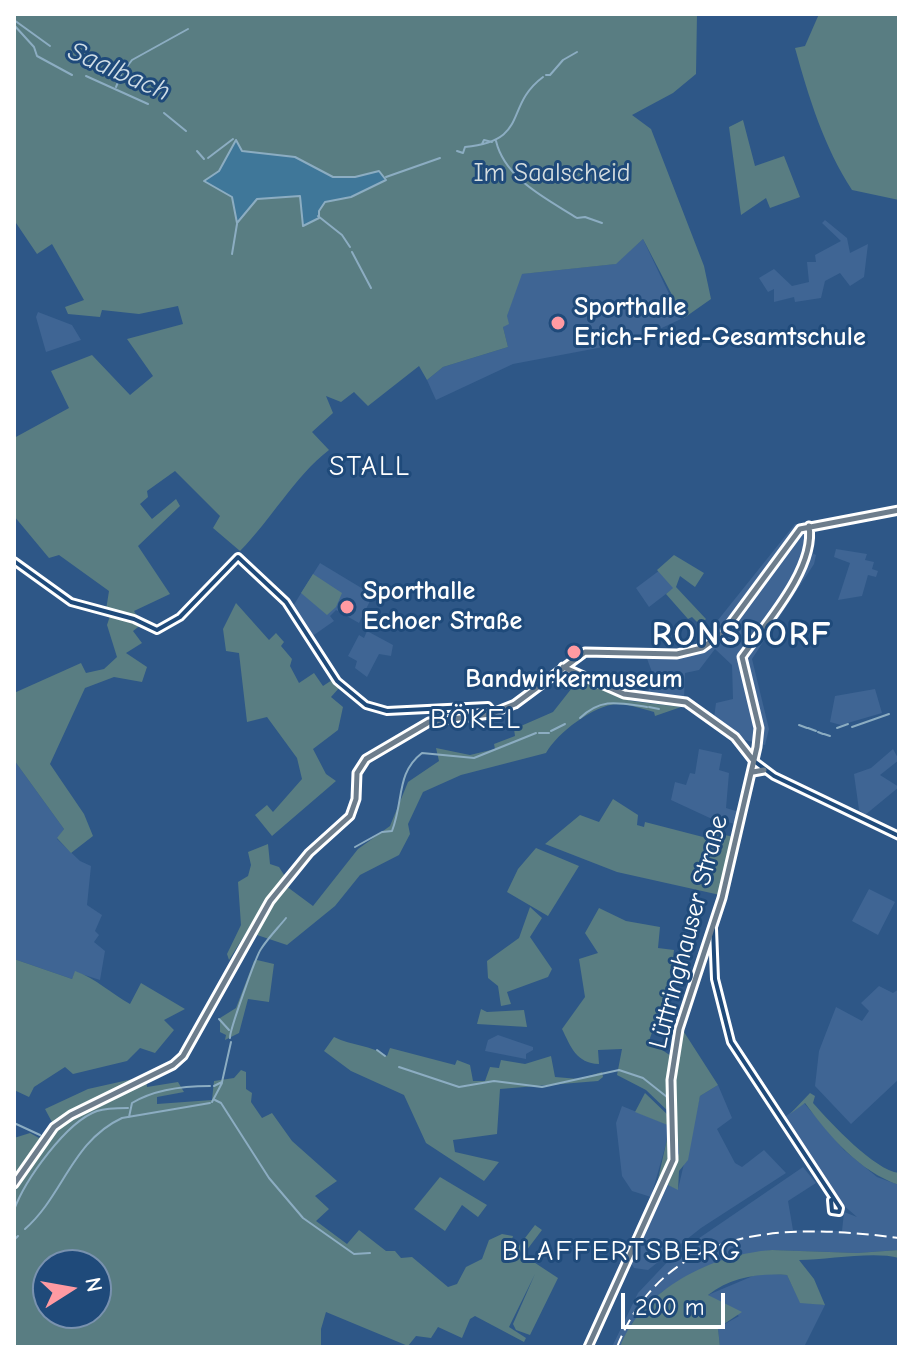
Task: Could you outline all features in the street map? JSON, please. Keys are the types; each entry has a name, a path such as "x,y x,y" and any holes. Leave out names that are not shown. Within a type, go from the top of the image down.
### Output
{"main road":[{"path":"14,1184 54,1127 183,1056 270,901 302,861 352,814 361,764 403,735 429,722 494,713 524,698 588,651 642,655 686,653 724,632 800,529 899,510"},
{"name":"Lüttringhauser Straße","path":"588,1347 673,1160 674,1056 685,1006 713,928 752,772 759,728 742,657 806,563 811,544 809,526"},
{"path":"563,667 624,694 686,702 735,737 754,761"},
{"path":"752,772 764,770"}],"street":[{"path":"14,561 71,602 134,619 157,630 164,629 180,617 238,557 286,602 337,681 366,705 387,711 488,706 494,713"},
{"path":"754,761 764,770 899,836"},
{"path":"713,928 715,979 728,1034 831,1200"}],"shaded area":[{"path":"236,140 242,151 295,157 333,177 355,177 379,171 386,180 351,197 325,202 319,211 319,218 303,226 300,196 257,199 237,223 232,197 204,181 219,171"},
{"path":"825,220 847,238 850,253 868,244 864,277 850,286 840,273 825,281 821,298 795,302 794,297 774,302 774,289 768,292 759,278 774,269 792,286 809,282 807,262 816,262 815,255 841,241 822,223"},
{"path":"643,239 681,319 651,333 598,348 513,364 436,400 427,380 443,367 508,347 503,327 521,274 615,264"},
{"path":"38,312 72,325 81,340 46,352 36,317"},
{"path":"795,524 806,524 814,529 812,553 816,555 814,564 752,659 769,729 765,745 741,739 714,718 716,703 733,699 732,665 715,649 699,670 685,673 684,700 648,694 652,672 646,656 690,653 721,634 714,625"},
{"path":"836,549 867,554 865,560 874,562 872,569 878,571 876,577 868,575 862,596 838,600 850,563 834,557"},
{"path":"320,563 373,595 359,623 336,610 330,616 334,621 311,637 293,606"},
{"path":"660,570 675,587 649,607 636,588"},
{"path":"367,631 393,645 391,656 379,654 367,677 355,668 357,661 348,656 359,635 364,638"},
{"path":"875,689 882,713 841,725 830,722 835,696"},
{"path":"699,749 722,754 719,770 729,773 726,808 739,812 736,824 712,819 671,800 675,782 686,785 690,773 695,774"},
{"path":"893,749 899,760 880,775 899,787 865,815 859,810 854,774 871,768"},
{"path":"14,760 64,829 57,839 80,861 91,866 87,905 102,915 95,931 99,935 94,942 105,951 100,980 75,972 72,979 14,959"},
{"path":"869,889 895,902 878,935 852,921"},
{"path":"879,986 893,993 899,989 899,1079 851,1124 815,1086 819,1051 836,1007 862,1021 869,1011 861,1003"},
{"path":"498,1035 533,1047 533,1050 526,1054 526,1059 485,1051 488,1040"},
{"path":"718,1085 732,1118 717,1129 735,1163 742,1167 764,1150 786,1173 701,1228 648,1270 634,1268 631,1263 668,1185 678,1189 700,1096"},
{"path":"804,1103 844,1150 877,1177 899,1185 899,1250 857,1253 772,1250 727,1258 662,1292 632,1323 620,1347 612,1347 638,1293 673,1256 803,1167 816,1183 788,1201 793,1230 842,1231 844,1212 857,1217 834,1197 786,1123 786,1116"},
{"path":"622,1106 671,1126 651,1197 632,1191 622,1176 616,1123"},
{"path":"760,1273 787,1275 800,1302 825,1305 804,1347 720,1347 718,1328 739,1316 708,1295"}],"green space":[{"name":"Im Saalscheid","path":"14,14 697,14 696,74 673,93 632,115 651,129 704,266 711,299 684,318 643,239 616,264 522,274 507,316 509,324 503,327 508,347 443,367 427,380 419,366 368,406 354,392 341,402 326,396 333,413 312,432 329,450 305,473 240,551 213,528 220,516 175,471 147,491 148,497 140,504 152,519 176,499 180,506 138,546 170,594 134,611 142,624 133,631 142,643 126,653 147,667 142,682 114,677 85,688 50,764 84,814 93,836 71,853 57,838 64,829 14,760 14,693 81,663 86,673 104,669 117,657 107,625 110,616 106,610 109,591 59,555 49,558 14,516 14,438 69,408 51,371 92,355 130,395 153,376 127,339 183,324 178,306 139,314 102,310 100,317 68,314 65,307 84,300 52,244 37,254 14,220"},
{"path":"819,14 899,14 899,200 852,190 825,139 795,48 805,46"},
{"path":"743,120 755,166 784,156 800,197 770,208 766,198 741,215 729,127"},
{"path":"674,555 704,573 695,587 680,576 676,587 706,619 700,625 692,617 688,619 666,594 673,588 657,570"},
{"path":"313,574 342,593 336,607 327,615 301,593"},
{"path":"236,603 269,640 276,633 284,642 281,646 292,659 290,666 299,683 314,673 323,686 332,680 339,688 331,697 343,707 338,730 313,749 326,774 336,781 272,836 255,815 267,805 273,812 302,779 297,758 267,717 247,722 239,653 226,651 223,629"},
{"path":"579,679 631,701 681,707 655,716 654,712 617,704 598,709 558,737 546,753 461,775 423,792 408,824 410,834 399,855 360,875 335,906 287,945 254,934 286,886 313,906 358,849 390,826 408,782 439,761 436,748 470,755 495,749 494,744 515,736 514,729 553,712"},
{"path":"613,799 638,815 637,825 644,827 645,822 703,837 705,831 734,837 720,895 617,872 545,844 580,815 599,822"},
{"path":"268,844 270,864 279,867 286,878 269,896 229,960 227,954 241,925 238,882 248,876 251,865 248,852"},
{"path":"536,848 579,866 548,916 507,892 518,869"},
{"path":"530,907 542,918 530,937 552,969 548,977 507,992 511,1004 501,1006 498,986 488,978 487,961 519,938"},
{"path":"599,908 626,921 660,927 658,948 674,950 670,980 649,1041 671,1056 671,1114 646,1090 617,1075 622,1049 598,1050 599,1064 585,1061 575,1053 562,1029 585,997 579,959 598,953 585,933"},
{"path":"14,959 72,979 75,971 130,1004 141,983 185,1009 164,1020 174,1030 155,1053 140,1048 127,1061 73,1074 65,1067 34,1087 29,1097 14,1090"},
{"path":"257,960 274,964 269,1002 248,999 239,1033 225,1040 226,1035 220,1032 220,1018 236,1008"},
{"path":"481,1009 487,1012 524,1010 527,1027 477,1024"},
{"path":"686,1014 684,1032 718,1085 700,1096 688,1160 679,1171 678,1190 668,1185 679,1153 674,1085"},
{"path":"334,1037 387,1056 390,1048 455,1065 457,1060 470,1065 473,1081 485,1081 490,1067 499,1068 501,1060 525,1064 551,1056 555,1077 579,1079 602,1072 603,1077 598,1081 500,1089 497,1134 453,1140 455,1152 499,1162 484,1181 426,1143 404,1095 351,1071 324,1051"},
{"path":"241,1070 246,1072 246,1089 252,1093 251,1102 262,1118 272,1113 292,1141 337,1181 315,1196 329,1209 316,1221 347,1244 359,1230 386,1251 395,1251 401,1258 412,1257 448,1287 457,1284 466,1267 482,1259 489,1240 502,1234 513,1236 511,1243 515,1251 535,1225 542,1230 523,1255 558,1278 530,1335 516,1330 513,1324 535,1274 509,1327 526,1338 524,1342 475,1316 470,1319 462,1338 438,1327 431,1338 416,1336 408,1346 326,1312 321,1329 321,1347 14,1347 14,1138 30,1133 39,1138 53,1124 45,1109 88,1089 146,1076 147,1087 178,1082 184,1092 157,1097 157,1104 212,1100 214,1081 234,1078"},
{"path":"645,1093 671,1118 671,1155 656,1188 670,1126 635,1112"},
{"path":"810,1093 815,1096 813,1103 853,1144 878,1164 899,1173 899,1185 871,1171 846,1152 805,1103 790,1114"},
{"path":"440,1177 487,1205 478,1217 462,1205 445,1231 414,1209"},
{"path":"772,1250 857,1253 899,1250 899,1258 864,1256 799,1260 814,1279 825,1305 800,1303 787,1275 756,1276 726,1284 708,1295 742,1312 718,1328 720,1347 620,1347 630,1326 645,1308 682,1278 726,1259"}],"waterway":[{"path":"14,20 50,46"},
{"name":"Saalbach","path":"14,25 34,47 37,56 72,75"},
{"path":"122,73 132,60 188,29"},
{"name":"Saalbach","path":"546,75 577,52"},
{"path":"116,87 121,75"},
{"name":"Saalbach","path":"86,76 148,104"},
{"name":"Saalbach","path":"457,151 463,153 465,147 486,143 508,130 523,100 543,77"},
{"name":"Saalbach","path":"164,113 186,131"},
{"path":"208,158 233,139"},
{"name":"Saalbach","path":"482,144 484,140 492,142"},
{"path":"496,141 508,166 529,187 577,218 585,217 602,223"},
{"name":"Saalbach","path":"197,151 204,159"},
{"name":"Saalbach","path":"386,177 440,158"},
{"path":"318,216 342,235 350,247"},
{"path":"232,254 237,224"},
{"path":"352,252 371,288"},
{"path":"580,718 603,704 647,707"},
{"path":"649,707 659,709"},
{"path":"852,727 889,714"},
{"path":"551,731 565,724"},
{"path":"837,728 848,724"},
{"path":"799,725 807,728"},
{"path":"808,728 816,731"},
{"path":"818,732 823,734"},
{"path":"355,847 382,832 392,831 404,778 422,753 474,758 536,733"},
{"path":"539,733 549,733"},
{"path":"824,734 830,736"},
{"path":"230,1038 258,955 286,918"},
{"path":"219,1019 229,1030"},
{"path":"214,1086 222,1082 231,1042"},
{"path":"377,1050 385,1056"},
{"path":"399,1067 459,1087 494,1081 542,1087 619,1070 643,1078 667,1097"},
{"path":"212,1102 222,1083"},
{"path":"129,1117 132,1103 150,1094 210,1086"},
{"path":"215,1100 221,1103 269,1178 303,1218 354,1254 370,1253"},
{"path":"25,1229 49,1201 79,1155 105,1128 122,1118 210,1103"},
{"path":"14,1210 37,1168 72,1127 97,1111 128,1108"},
{"path":"14,1123 40,1135"},
{"path":"14,1240 18,1236"}],"railway":[{"path":"617,1347 639,1306 666,1276 698,1255 734,1241 773,1233 814,1231 899,1238"}],"place":[{"name":"Sporthalle Erich-Fried-Gesamtschule","path":"558,323"},
{"name":"Sporthalle Echoer Straße","path":"347,607"},
{"name":"Bandwirkermuseum","path":"574,652"}],"district":[{"name":"STALL","path":"370,467"},
{"name":"RONSDORF","path":"742,635"},
{"name":"BÖKEL","path":"476,720"},
{"name":"BLAFFERTSBERG","path":"622,1252"}]}
